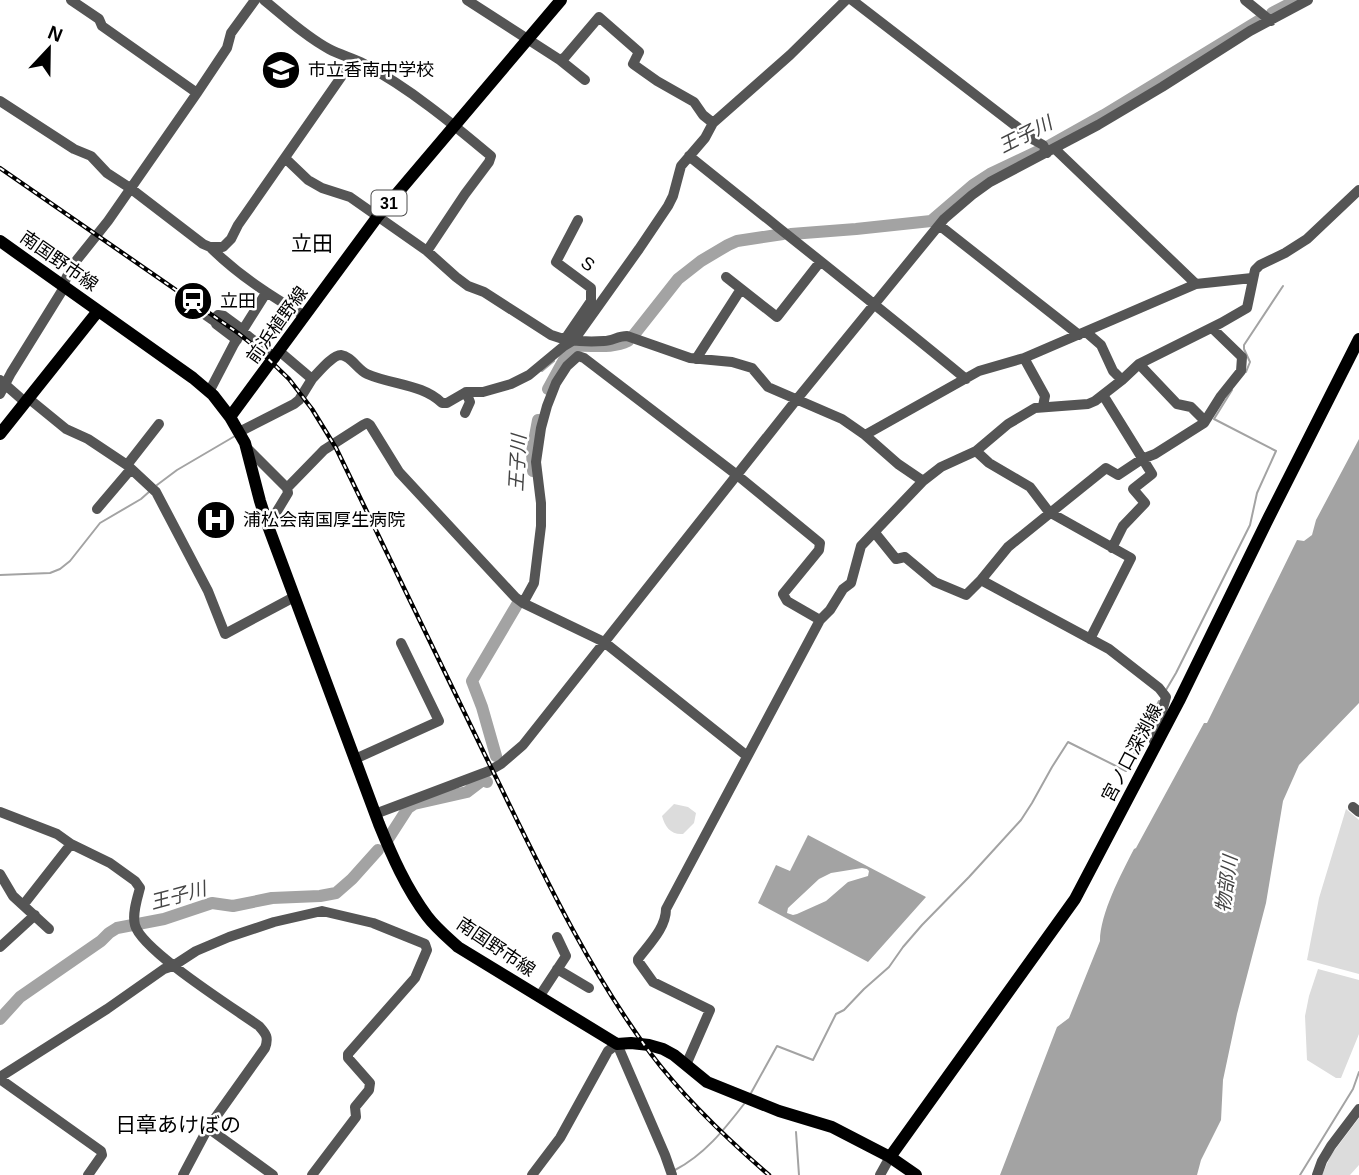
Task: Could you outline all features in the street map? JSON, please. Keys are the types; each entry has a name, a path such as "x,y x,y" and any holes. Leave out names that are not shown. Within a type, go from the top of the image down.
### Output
{"main road":[{"name":"前浜植野線","path":"230,417 378,216 561,0"},
{"name":"南国野市線","path":"0,241 98,311"},
{"path":"0,434 98,311 183,371 209,392 230,417"},
{"name":"宮ノ口深渕線","path":"894,1159 1075,898 1179,701 1359,339"},
{"name":"南国野市線","path":"230,417 246,447 268,526 375,814 392,856 427,916 458,947 617,1044 649,1045 674,1055 707,1082 723,1090 832,1127 894,1159 916,1175"}],"street":[{"path":"71,0 99,19 102,26 197,93"},
{"path":"255,0 197,93 72,266 64,286 2,386 129,467 156,492 208,591 225,634 294,597"},
{"path":"264,0 318,42 362,62 404,89 491,156 427,251"},
{"path":"467,0 560,60 585,80"},
{"path":"239,432 294,404 312,379 335,356 346,356 365,373 433,394 442,403 466,392 483,392 511,384 529,375 573,340 668,206 681,166 705,138 713,124 849,0 1048,149 1196,284"},
{"path":"1245,0 1271,21"},
{"path":"375,814 481,775 501,764 523,745 797,399 939,225 983,186 1162,87 1250,31 1308,0"},
{"path":"560,60 599,17 639,52 633,64 694,102 713,124"},
{"path":"0,101 75,149 91,156 107,173 203,244 218,248 227,244 353,60"},
{"path":"689,156 966,379"},
{"path":"285,158 308,180 322,188 350,197 427,251 468,286 484,292 551,335 560,339 607,341 627,336 682,356 748,366 768,387 842,419 923,481"},
{"path":"686,1065 710,1010 653,982 637,960 666,918 666,909 820,620 843,589 851,583 861,546 923,481 941,467 976,451 1008,424 1043,406 1088,404 1103,395 1139,364 1247,308 1252,278 1259,265 1307,239 1359,190"},
{"name":"S","path":"573,340 591,301 591,288 555,262 579,220"},
{"path":"939,225 1082,334 1101,345 1113,371 1122,380"},
{"path":"210,247 266,293 305,316"},
{"path":"726,276 777,317 820,262"},
{"path":"865,435 979,371 1024,358 1196,284 1252,278"},
{"path":"696,359 741,289"},
{"path":"209,392 266,293"},
{"path":"191,305 214,321 241,333 277,355 312,379"},
{"path":"875,533 896,559 905,557 935,582 966,595 1008,547 1105,468 1118,475 1142,459 1156,454 1205,421 1241,371 1242,357 1212,328"},
{"path":"573,340 578,356"},
{"path":"578,356 737,475 820,543 819,550 783,594 787,601 820,620"},
{"path":"523,603 534,583 541,526 536,462 541,428 556,383 567,366 578,356"},
{"path":"1024,358 1045,396 1043,406"},
{"path":"1139,364 1177,404 1191,407 1205,421"},
{"path":"465,413 470,402 466,392"},
{"path":"1103,395 1152,474 1133,489 1144,503 1123,526 1112,548"},
{"path":"97,509 159,424"},
{"path":"268,526 288,493 288,488 324,450 366,424 370,425 400,472 515,597 604,642 747,756"},
{"path":"246,447 288,488"},
{"path":"976,451 989,463 1030,487 1049,512 1131,558 1090,639"},
{"path":"981,580 1109,649 1164,693 1165,706 1151,753"},
{"path":"355,759 439,721 401,643"},
{"path":"0,812 57,834 110,863 138,884 140,888 135,925 148,943 173,966 266,1033 268,1040 265,1048 208,1128 183,1175"},
{"path":"24,904 71,844"},
{"path":"0,874 10,893 49,929"},
{"path":"88,1175 102,1151 0,1078 164,969 196,951 274,922 322,911 373,923 425,944 427,950 415,978 348,1054 348,1058 370,1083 369,1090 355,1107 356,1117 312,1175"},
{"path":"0,947 35,915"},
{"path":"539,997 566,956 557,937"},
{"path":"557,969 589,988"},
{"path":"532,1175 560,1138 608,1051 617,1044 672,1175"},
{"path":"1317,1175 1331,1146 1358,1111"},
{"path":"208,1128 273,1175"},
{"path":"880,1175 894,1159"}],"shaded area":[{"path":"674,804 688,807 696,813 694,823 683,834 669,830 662,816"},
{"path":"1346,809 1359,820 1359,974 1307,960 1319,898"},
{"path":"1318,969 1359,980 1359,1034 1341,1078 1336,1078 1307,1060 1305,1016"},
{"path":"1359,1118 1359,1165 1350,1175 1322,1175 1331,1155"}],"water":[{"name":"物部川","path":"1359,439 1359,703 1299,765 1283,801 1266,903 1223,1080 1221,1120 1201,1160 1197,1175 1000,1175 1057,1027 1069,1018 1100,941 1103,919 1123,870 1204,723 1207,723 1297,540 1304,541 1312,535 1316,520"},
{"path":"808,835 926,897 868,962 758,903 776,865 790,871","holes":["867,869 868,876 848,882 826,901 797,914 787,913 788,908 819,879 831,873"]}],"waterway":[{"name":"王子川","path":"1272,13 1297,0"},
{"name":"王子川","path":"791,234 931,221 990,174 1047,147 1104,115 1263,18"},
{"name":"王子川","path":"633,336 678,279 701,261 737,241 783,234"},
{"path":"1246,372 1250,362 1244,345 1283,286"},
{"name":"王子川","path":"548,389 566,356 576,346 609,346 628,341"},
{"path":"542,371 554,361"},
{"path":"1166,690 1250,525 1257,493 1276,451 1214,419 1232,390"},
{"name":"王子川","path":"533,471 532,452 538,420"},
{"path":"157,485 235,436"},
{"path":"0,575 50,573 60,569 70,561 100,523 150,491"},
{"name":"王子川","path":"496,756 472,681 518,603"},
{"path":"751,1093 777,1046 813,1060 836,1014 844,1010 889,967 922,925 1021,820 1068,742 1126,771 1159,701"},
{"name":"王子川","path":"388,839 408,808 414,804 467,792 484,779 487,782"},
{"name":"王子川","path":"0,1019 20,997 117,928 164,919 212,903 233,906 272,898 336,893 378,850"},
{"path":"1300,1175 1353,1089 1359,1072"},
{"path":"675,1170 704,1149 744,1104"},
{"path":"796,1132 799,1175"}],"railway":[{"path":"0,168 238,333 289,379 312,409 336,448 541,869 603,982 626,1019 678,1087 769,1175"}],"place":[{"name":"市立香南中学校","path":"281,70"},
{"name":"立田","path":"193,301"},
{"name":"浦松会南国厚生病院","path":"216,520"}],"district":[{"name":"立田","path":"312,244"},
{"name":"日章あけぼの","path":"178,1125"}]}
